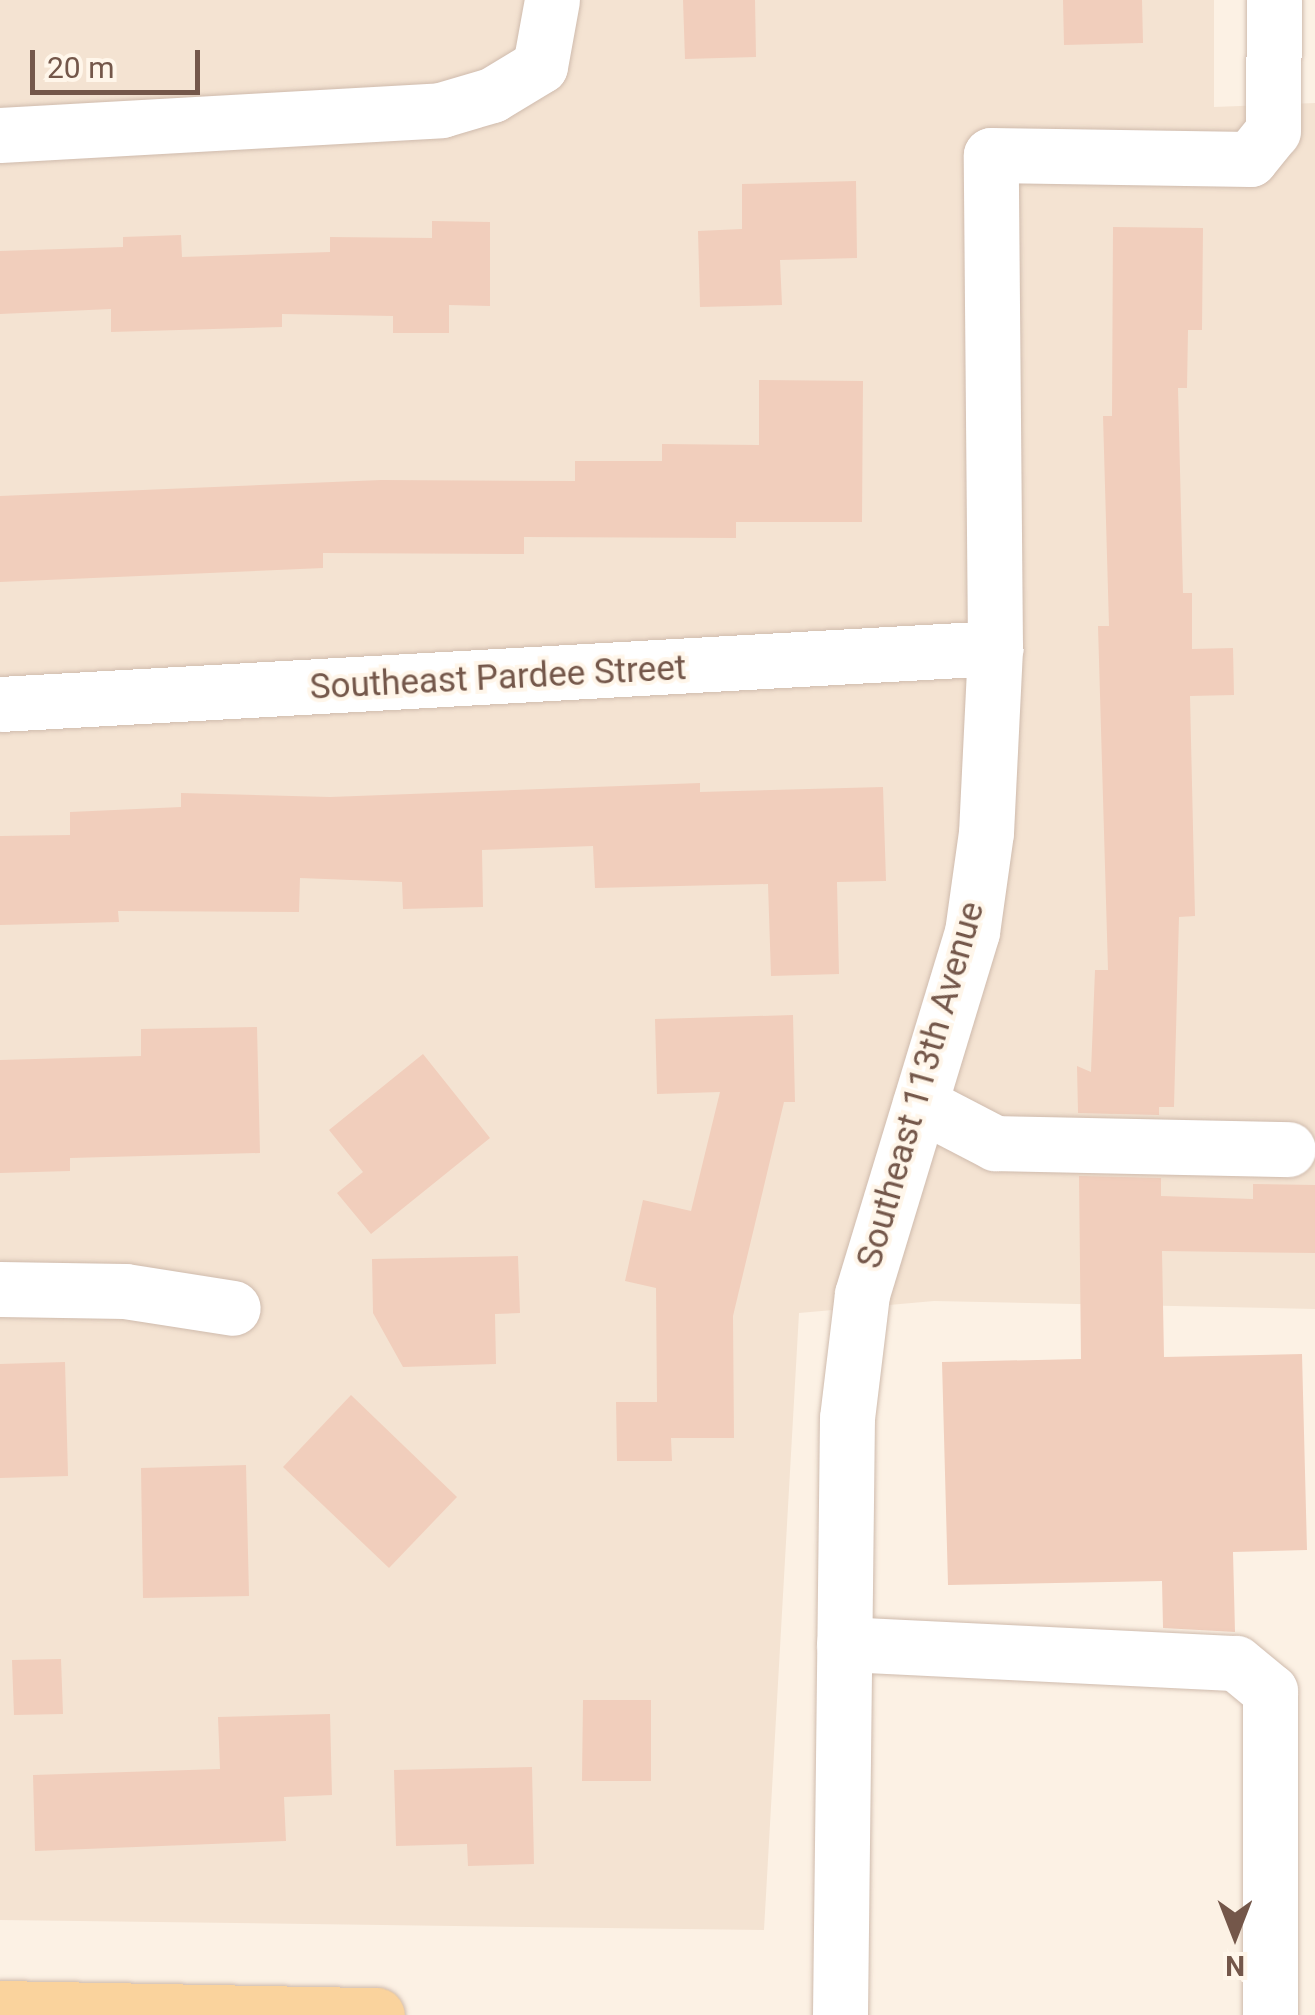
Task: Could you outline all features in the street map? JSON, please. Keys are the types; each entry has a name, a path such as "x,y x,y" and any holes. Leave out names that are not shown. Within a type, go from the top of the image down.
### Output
{"main road":[{"path":"0,2008 377,2015"}],"street":[{"path":"0,135 441,110 492,95 540,66 552,0"},
{"path":"1274,0 1294,132"},
{"name":"Southeast 113th Avenue","path":"840,2015 846,1418 862,1294 972,932 986,833 995,648 991,155 1250,159 1294,132"},
{"name":"Southeast Pardee Street","path":"0,704 995,648"},
{"path":"920,1104 995,1144 1288,1149"},
{"path":"0,1289 124,1291 233,1308"},
{"path":"844,1644 1236,1663 1270,1691 1270,2015"}],"shaded area":[{"path":"0,0 1214,0 1214,107 1315,103 1315,1309 934,1301 799,1313 764,1930 0,1920"}],"building":[{"path":"683,0 755,0 756,57 685,59"},
{"path":"1063,0 1142,0 1143,43 1064,45"},
{"path":"856,181 857,258 780,260 782,305 700,307 698,231 742,229 742,184"},
{"path":"432,221 490,222 490,306 449,305 449,333 393,333 393,316 282,314 282,327 111,332 111,309 0,314 0,251 123,247 123,237 181,235 182,257 330,252 330,237 432,238"},
{"path":"1113,227 1203,228 1202,330 1188,330 1187,388 1178,388 1183,593 1192,593 1192,649 1233,648 1234,695 1190,696 1195,916 1179,917 1174,1107 1159,1107 1159,1115 1078,1113 1077,1066 1091,1072 1095,970 1108,970 1098,626 1109,626 1103,416 1112,416"},
{"path":"759,380 863,381 862,522 736,522 736,538 524,537 524,554 323,553 323,568 0,582 0,496 381,480 575,481 575,461 662,461 662,444 759,445"},
{"path":"700,783 700,792 883,787 886,881 837,882 839,974 771,976 768,884 595,888 593,846 482,850 483,907 403,909 402,882 300,878 299,912 118,911 119,922 0,925 0,836 70,835 70,812 181,807 181,793 330,797"},
{"path":"793,1015 795,1102 784,1102 733,1316 734,1438 671,1438 672,1461 617,1461 616,1402 657,1402 656,1288 625,1281 643,1200 691,1211 720,1092 657,1094 655,1019"},
{"path":"257,1027 260,1153 70,1158 70,1171 0,1173 0,1060 141,1056 141,1029"},
{"path":"423,1054 490,1138 371,1234 337,1193 363,1172 329,1130"},
{"path":"1079,1176 1161,1178 1161,1196 1253,1199 1253,1184 1315,1185 1315,1253 1162,1251 1164,1357 1302,1354 1307,1550 1233,1552 1235,1632 1163,1628 1162,1581 948,1585 942,1362 1081,1359"},
{"path":"518,1256 520,1313 495,1314 496,1364 403,1367 373,1313 372,1259"},
{"path":"65,1362 68,1476 0,1478 0,1364"},
{"path":"351,1395 457,1497 389,1568 283,1467"},
{"path":"246,1465 249,1596 143,1598 141,1468"},
{"path":"61,1659 63,1714 14,1715 12,1660"},
{"path":"583,1700 651,1700 651,1781 582,1781"},
{"path":"330,1714 332,1795 284,1797 286,1841 35,1851 33,1775 220,1769 218,1717"},
{"path":"532,1767 534,1864 468,1866 467,1844 396,1846 394,1770"}]}
